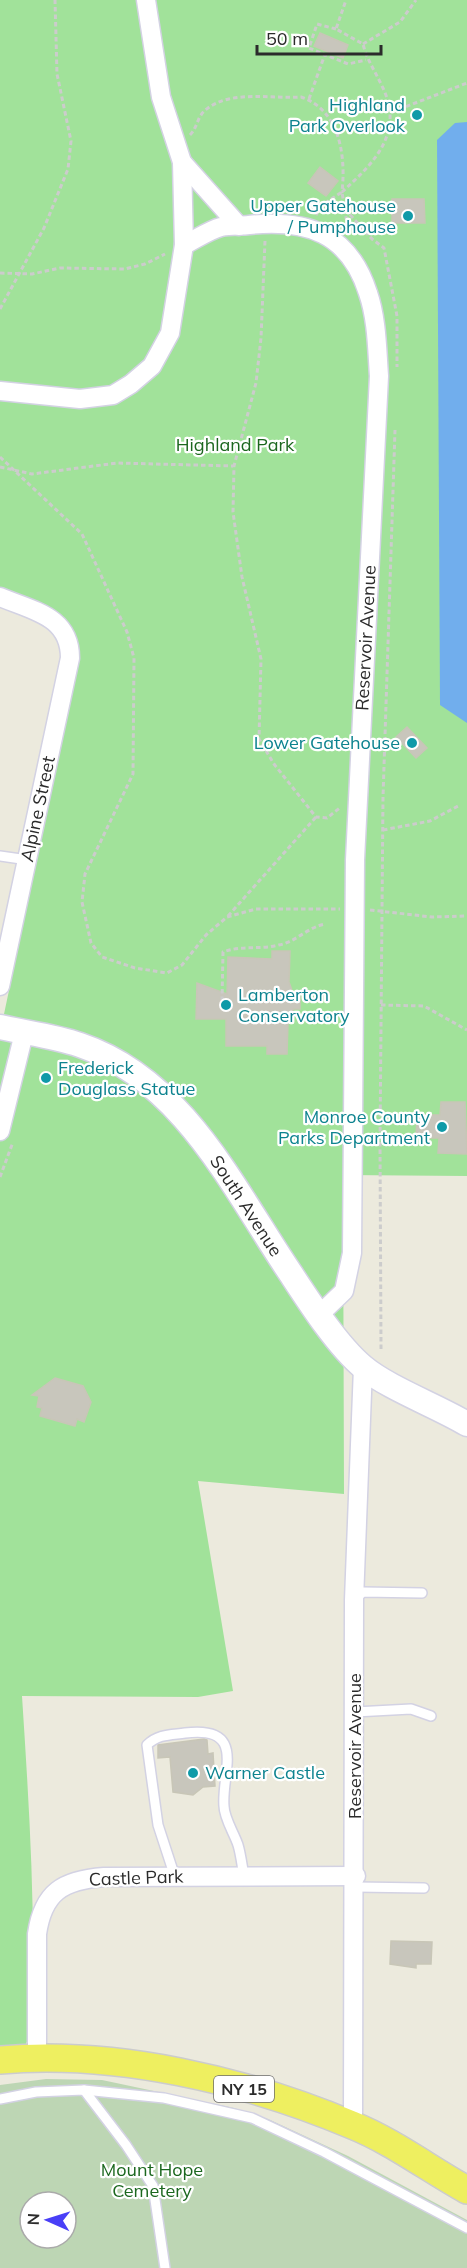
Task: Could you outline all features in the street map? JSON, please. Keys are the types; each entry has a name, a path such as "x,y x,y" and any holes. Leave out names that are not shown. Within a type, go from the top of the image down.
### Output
{"main road":[{"name":"South Avenue","path":"0,1027 80,1045 115,1062 147,1083 179,1112 204,1141 319,1315 363,1367 467,1424"},
{"name":"NY 15","path":"0,2060 74,2058 164,2069 259,2093 353,2125 467,2190"}],"street":[{"path":"0,391 80,399 112,395 131,384 152,366 170,333 184,245 181,157 161,97 146,0"},
{"path":"181,157 239,226"},
{"name":"Reservoir Avenue","path":"184,245 220,227 280,222 308,227 333,240 357,269 368,293 375,328 379,376 354,909 352,1253 344,1291 319,1315"},
{"name":"Alpine Street","path":"0,597 56,622 65,632 70,658 0,986"},
{"path":"0,1131 24,1033"},
{"name":"Reservoir Avenue","path":"353,2125 356,1881 354,1600 363,1367"},
{"name":"Castle Park","path":"37,2058 37,1934 45,1903 63,1887 85,1878 244,1876 356,1881"}],"lane":[{"path":"0,856 28,860"},
{"path":"354,1600 363,1592 423,1593"},
{"path":"355,1712 411,1709 432,1716"},
{"path":"175,1877 158,1825 147,1744 156,1737 196,1732 210,1732 223,1743 229,1762 223,1807 238,1846 244,1876"},
{"path":"356,1881 424,1888"},
{"path":"0,2099 36,2092 84,2090 164,2098 252,2118 363,2171 467,2228"},
{"path":"84,2090 126,2145 153,2187 165,2268"}],"path":[{"path":"0,309 44,228 68,169 71,141 57,74 55,0"},
{"path":"336,29 346,0"},
{"path":"363,44 400,22 416,0"},
{"path":"363,44 336,29 317,24 309,48 348,64 366,60"},
{"path":"314,218 322,205 342,192 365,171 382,148 392,112 382,85 366,60 363,44"},
{"path":"309,99 325,54"},
{"path":"392,112 467,83"},
{"path":"181,157 201,114 215,104 250,98 302,97 309,99 326,112 336,130 344,171 342,192"},
{"path":"392,209 345,209 372,239 384,248 397,316 397,368"},
{"path":"265,232 261,338 256,383 234,466 233,512 242,577 261,659 259,739 274,764 316,817 327,818"},
{"path":"0,273 20,274 60,268 125,269 145,264 184,245"},
{"path":"387,287 393,286"},
{"path":"381,1349 383,830 395,428"},
{"path":"0,457 82,534 127,632 134,658 133,774 85,874 82,902 91,943 102,957 135,968 167,973 182,965 206,935 226,917 316,817"},
{"path":"0,467 32,474 68,467 117,463 234,466"},
{"path":"383,830 430,820 460,805"},
{"path":"226,917 256,909 326,909"},
{"path":"354,909 382,910 432,917 467,916"},
{"path":"222,1001 223,952 232,948 280,945 318,925 326,924"},
{"path":"381,1005 424,1006 467,1030"}],"green space":[{"name":"Highland Park","path":"0,0 467,0 467,1176 343,1175 344,1494 198,1481 233,1691 198,1697 22,1696 32,1870 34,2011 32,2030 25,2045 0,2048 0,1033 79,659 71,629 63,619 41,605 0,589"},
{"name":"Mount Hope Cemetery","path":"46,2079 102,2080 234,2108 268,2119 348,2156 467,2220 467,2268 0,2268 0,2085"}],"water":[{"path":"467,122 467,723 440,705 437,140 455,123"}],"building":[{"path":"320,33 348,45 343,58 314,46"},
{"path":"320,167 338,181 326,196 308,183"},
{"name":"Upper Gatehouse / Pumphouse","path":"392,199 424,199 425,223 392,223"},
{"name":"Lower Gatehouse","path":"407,727 427,748 416,758 396,737"},
{"name":"Lamberton Conservatory","path":"272,951 290,951 289,982 294,996 300,996 300,1009 293,1009 293,1023 288,1023 287,1054 267,1054 267,1046 226,1046 226,1019 196,1019 197,983 227,994 228,957 272,959"},
{"name":"Monroe County Parks Department","path":"441,1102 465,1102 467,1154 438,1153 439,1138 416,1138 417,1115 440,1115"},
{"path":"55,1378 83,1386 91,1402 84,1422 77,1419 75,1426 40,1416 42,1408 37,1407 39,1396 32,1395"},
{"name":"Warner Castle","path":"207,1740 208,1754 213,1753 215,1786 203,1787 193,1795 173,1792 170,1757 158,1758 158,1745"},
{"path":"391,1941 432,1942 431,1964 416,1964 416,1968 390,1964"}],"place":[{"name":"Highland Park Overlook","path":"417,115"},
{"name":"Upper Gatehouse / Pumphouse","path":"408,216"},
{"name":"Lower Gatehouse","path":"412,743"},
{"name":"Lamberton Conservatory","path":"226,1005"},
{"name":"Frederick Douglass Statue","path":"46,1078"},
{"name":"Monroe County Parks Department","path":"442,1127"},
{"name":"Warner Castle","path":"193,1773"}]}
